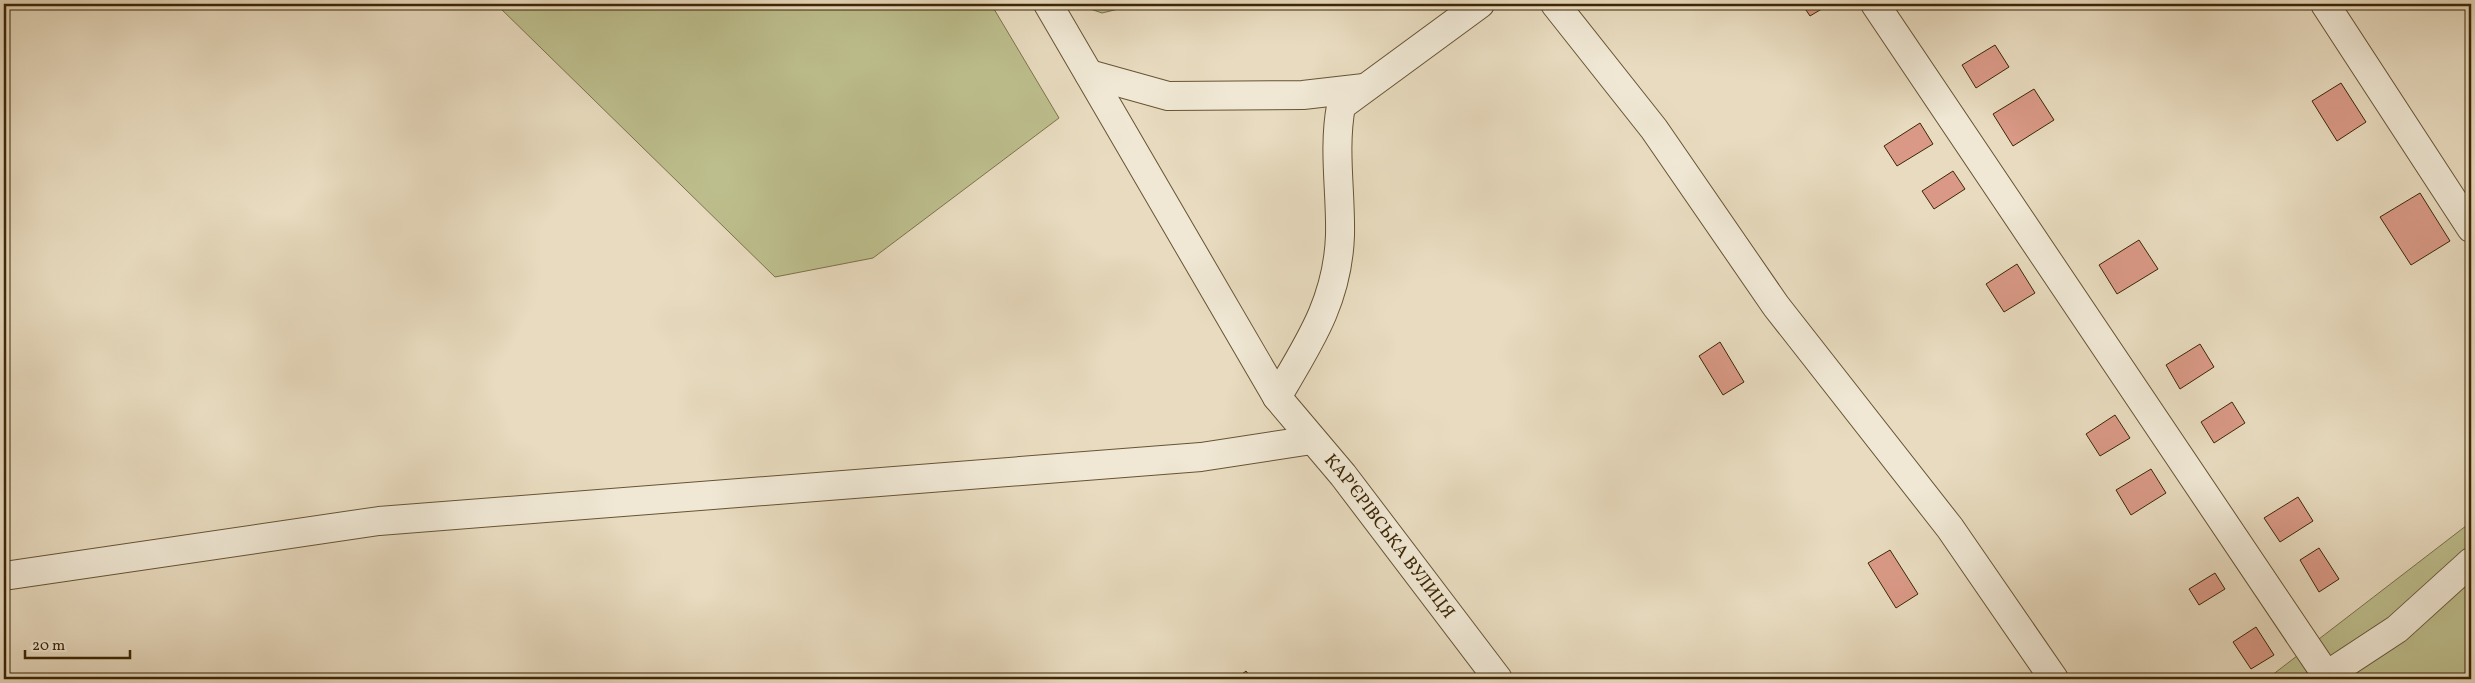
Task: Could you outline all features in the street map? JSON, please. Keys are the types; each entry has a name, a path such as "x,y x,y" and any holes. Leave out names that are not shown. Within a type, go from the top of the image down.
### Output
{"street":[{"name":"КАР'ЄРІВСЬКА ВУЛИЦЯ","path":"1048,4 1277,397 1343,475 1498,679"},
{"path":"1277,397 1318,328 1335,280 1340,236 1337,127 1341,106 1480,4"},
{"path":"1555,4 1654,129 1776,306 1950,528 2054,679"},
{"path":"1875,4 2324,677 2397,629 2471,562"},
{"path":"2325,4 2471,228"},
{"path":"1089,74 1168,96 1303,95 1364,88"},
{"path":"4,576 379,521 1201,458 1312,440"}],"green space":[{"path":"496,4 991,4 1059,118 873,258 775,277"},
{"path":"1076,4 1139,4 1102,13"},
{"path":"2471,522 2471,679 2267,679"}],"building":[{"path":"1802,4 1830,4 1810,16"},
{"path":"1995,45 2009,67 1976,88 1962,65"},
{"path":"2341,83 2366,122 2337,141 2312,101"},
{"path":"2034,89 2054,120 2013,146 1993,114"},
{"path":"1920,123 1933,144 1897,166 1884,146"},
{"path":"1953,171 1965,189 1934,209 1922,191"},
{"path":"2420,193 2450,241 2411,265 2380,217"},
{"path":"2139,240 2158,269 2117,294 2099,265"},
{"path":"2017,264 2035,293 2004,312 1986,284"},
{"path":"1720,342 1744,382 1723,395 1699,356"},
{"path":"2200,344 2214,367 2180,389 2166,365"},
{"path":"2232,402 2245,423 2214,443 2201,422"},
{"path":"2115,415 2130,438 2100,456 2086,434"},
{"path":"2151,469 2166,493 2131,515 2116,490"},
{"path":"2298,497 2313,521 2280,542 2264,518"},
{"path":"2319,548 2339,579 2319,592 2300,560"},
{"path":"1890,550 1918,594 1896,608 1868,563"},
{"path":"2215,573 2225,589 2199,605 2189,589"},
{"path":"2256,627 2274,655 2251,669 2233,642"},
{"path":"1246,671 1252,679 1236,679"}]}
